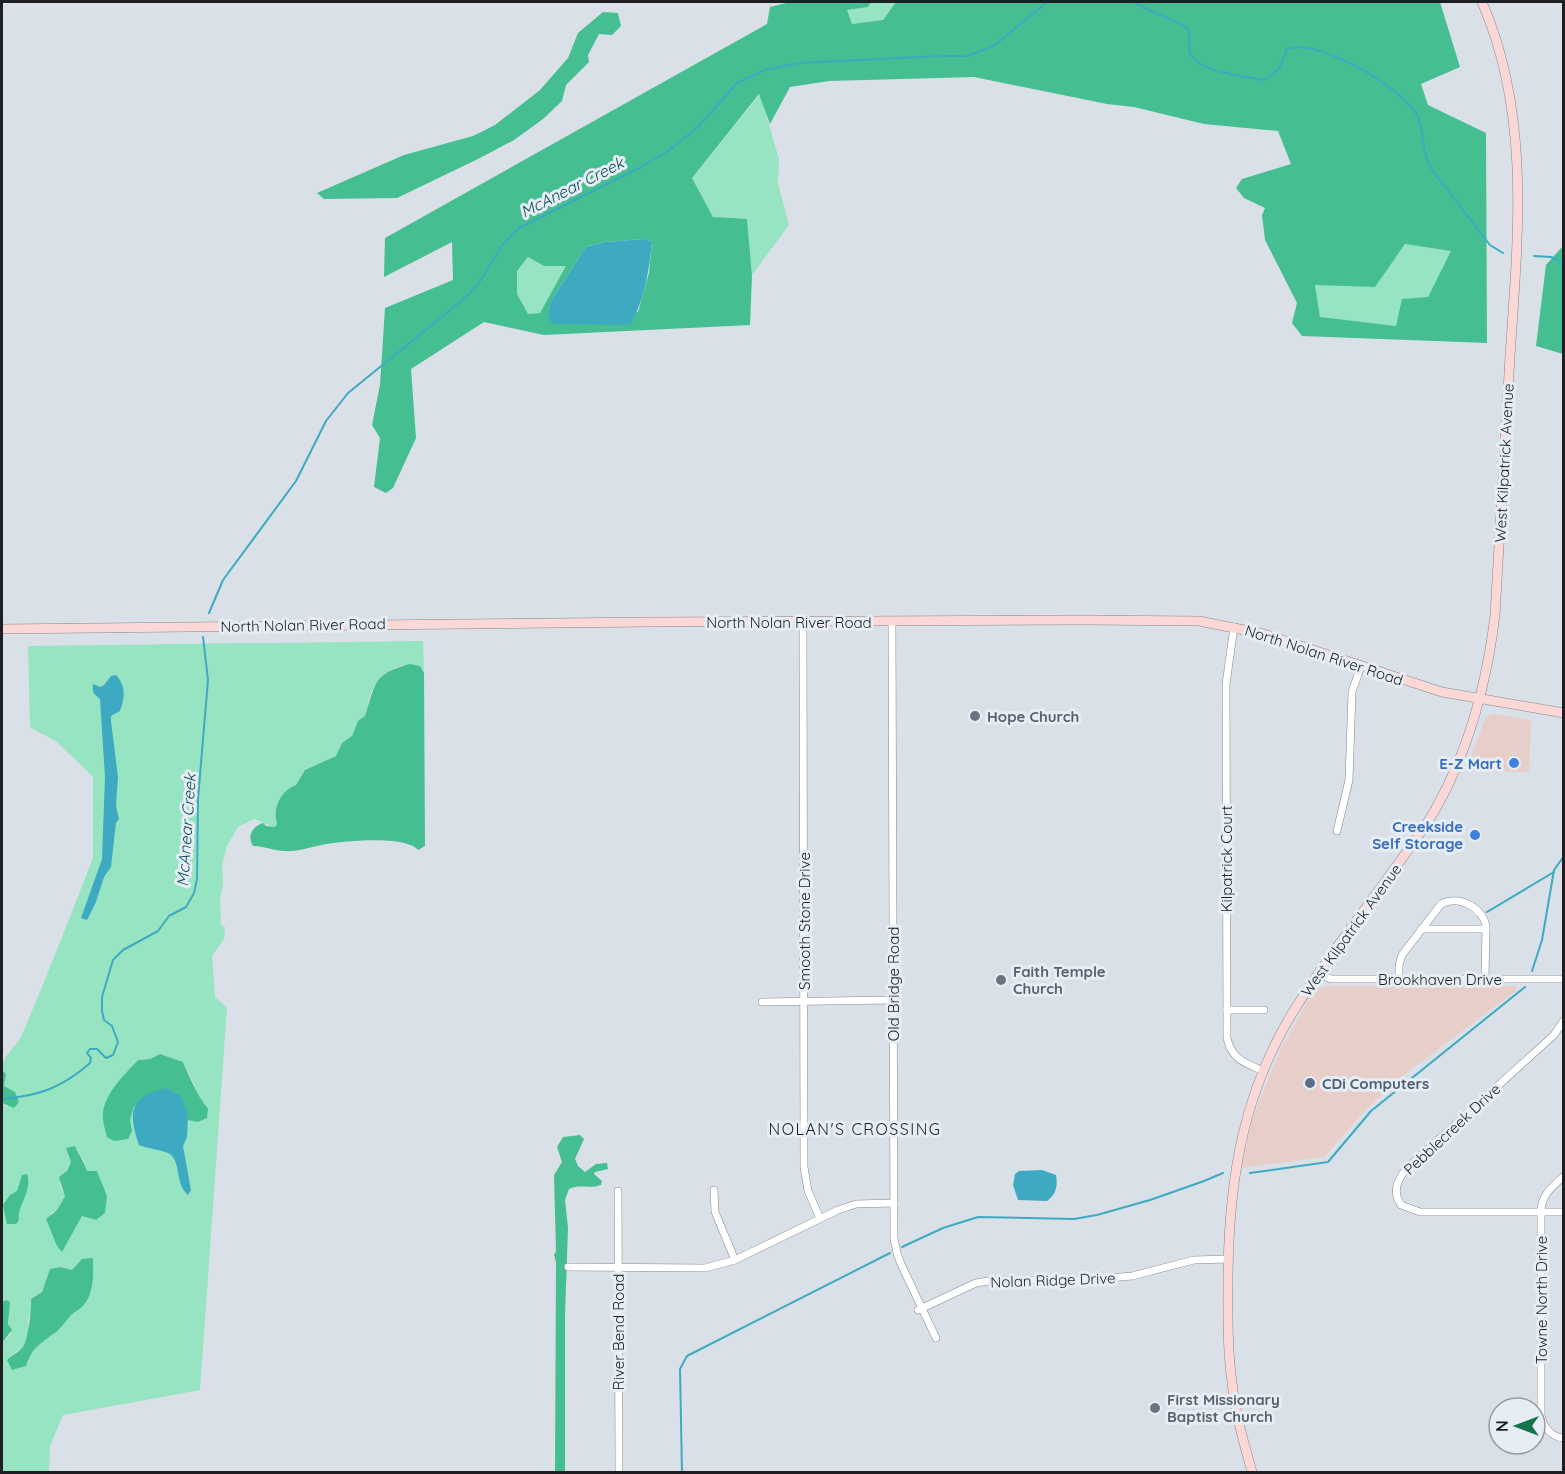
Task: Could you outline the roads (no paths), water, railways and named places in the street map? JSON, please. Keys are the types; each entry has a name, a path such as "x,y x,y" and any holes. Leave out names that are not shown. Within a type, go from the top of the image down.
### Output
{"main road":[{"name":"West Kilpatrick Avenue","path":"1252,1473 1236,1412 1229,1360 1229,1227 1234,1174 1244,1132 1264,1071 1285,1026 1318,974 1434,812 1460,756 1479,699 1489,659 1495,615 1519,206 1513,112 1497,47 1482,2"},
{"name":"North Nolan River Road","path":"2,629 1199,621 1264,634 1426,687 1479,699 1563,713"}],"street":[{"name":"Smooth Stone Drive","path":"802,622 804,1167 808,1191 820,1218"},
{"name":"Old Bridge Road","path":"892,622 895,1247 920,1309 936,1338"},
{"name":"Kilpatrick Court","path":"1234,627 1226,684 1227,1038 1231,1052 1264,1071"},
{"path":"1337,831 1349,780 1352,692 1361,666"},
{"path":"1399,979 1402,955 1441,904 1447,901 1463,902 1480,911 1485,918 1485,979"},
{"path":"1421,929 1486,929"},
{"name":"Brookhaven Drive","path":"1318,974 1331,979 1563,979"},
{"path":"762,1002 893,1000"},
{"path":"1227,1010 1264,1010"},
{"name":"Pebblecreek Drive","path":"1563,1020 1554,1035 1407,1168 1398,1179 1396,1187 1397,1199 1401,1205 1420,1212 1563,1212"},
{"name":"Towne North Drive","path":"1563,1176 1546,1192 1541,1204 1541,1415 1543,1424 1548,1430 1553,1435 1563,1438"},
{"path":"714,1190 715,1212 735,1260"},
{"name":"River Bend Road","path":"618,1191 619,1473"},
{"path":"568,1268 705,1268 735,1260 820,1218 856,1204 894,1203"},
{"name":"Nolan Ridge Drive","path":"920,1309 976,1283 994,1280 1086,1280 1132,1276 1194,1260 1228,1259"}],"water":[{"path":"645,239 652,242 648,274 643,295 630,325 552,324 548,315 551,301 586,247 605,242"},
{"path":"116,675 122,683 124,692 120,711 111,716 118,777 116,806 119,819 116,823 111,867 104,877 87,920 81,918 102,859 105,777 100,699 94,693 93,684 100,687 111,676"},
{"path":"166,1088 181,1096 188,1115 187,1137 183,1146 191,1190 188,1195 181,1185 176,1164 171,1155 139,1145 135,1133 133,1115 138,1101"},
{"path":"1042,1170 1056,1175 1056,1186 1052,1196 1047,1201 1018,1200 1013,1185 1015,1174 1019,1171"}],"waterway":[{"name":"McAnear Creek","path":"209,613 223,580 296,481 326,421 348,393 465,298 479,283 503,244 519,228 641,167 668,151 698,127 737,83 765,70 799,63 967,56 994,46 1047,2"},
{"name":"McAnear Creek","path":"1133,2 1188,28 1190,52 1194,59 1210,69 1262,80 1276,72 1287,49 1301,47 1338,57 1378,79 1409,104 1417,115 1427,158 1433,171 1490,245 1503,253"},
{"name":"McAnear Creek","path":"1534,256 1551,257 1564,263"},
{"name":"McAnear Creek","path":"2,1099 38,1093 70,1079 90,1063 91,1058 87,1053 90,1049 97,1049 106,1058 113,1055 118,1042 112,1026 104,1020 102,1011 102,997 113,960 123,950 158,931 169,916 186,907 194,893 197,879 198,799 208,680 203,637"},
{"path":"1532,971 1542,940 1554,870 1564,856"},
{"path":"1487,912 1554,872"},
{"path":"1250,1173 1328,1162 1371,1111 1525,987"},
{"path":"902,1247 943,1228 978,1217 1074,1219 1097,1215 1150,1200 1223,1173"},
{"path":"682,1472 680,1369 687,1356 890,1253"}],"place":[{"name":"Hope Church","path":"975,716"},
{"name":"E-Z Mart","path":"1514,763"},
{"name":"Creekside Self Storage","path":"1475,835"},
{"name":"Faith Temple Church","path":"1001,980"},
{"name":"CDi Computers","path":"1310,1083"},
{"name":"First Missionary Baptist Church","path":"1155,1408"}],"district":[{"name":"NOLAN'S CROSSING","path":"855,1129"}]}
